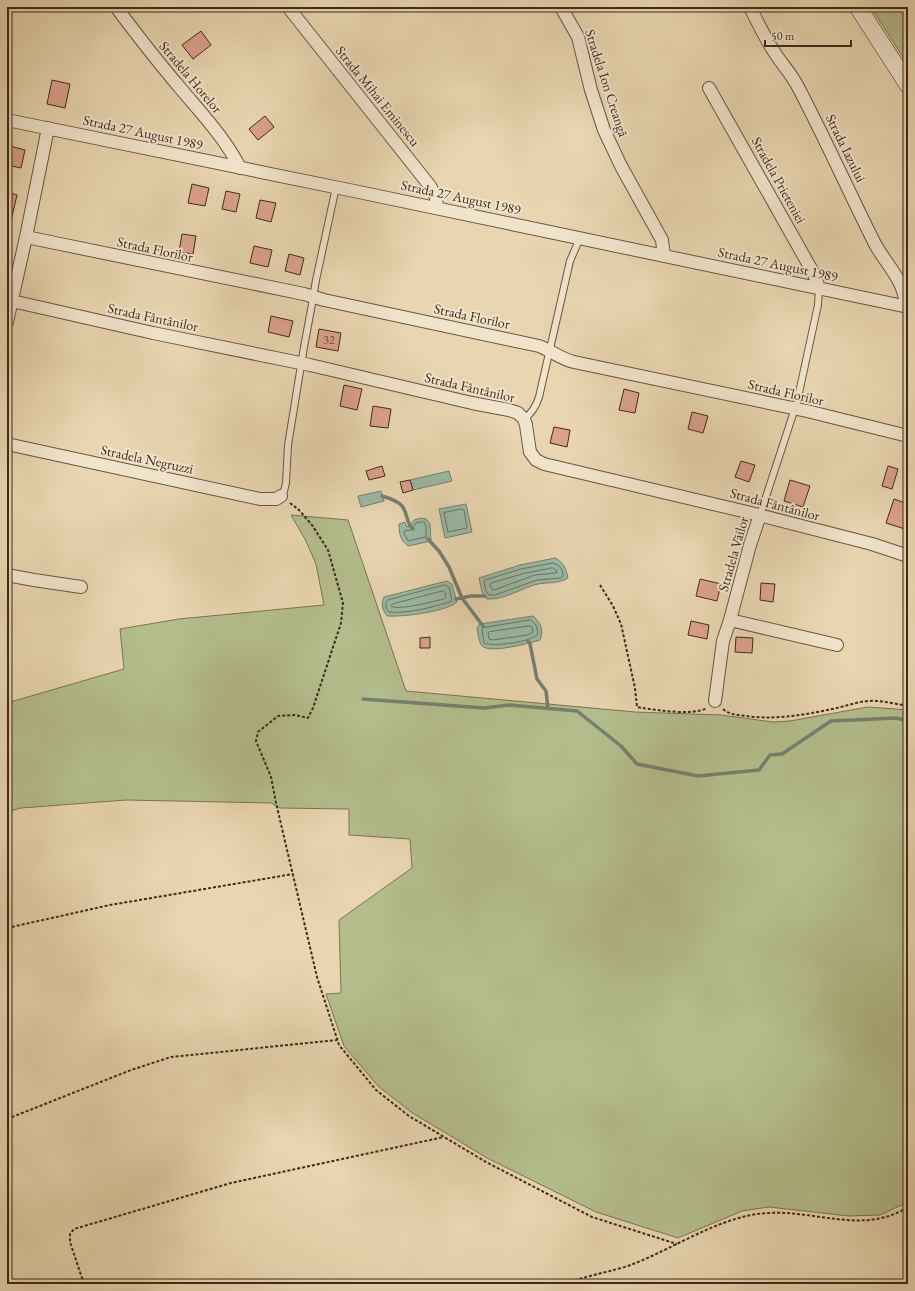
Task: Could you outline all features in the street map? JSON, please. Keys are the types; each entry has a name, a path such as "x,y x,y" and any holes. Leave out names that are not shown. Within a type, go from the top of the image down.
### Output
{"main road":[{"path":"858,7 908,85"}],"street":[{"name":"Stradela Horelor","path":"116,7 146,47 217,132 229,148 240,168"},
{"name":"Strada Mihai Eminescu","path":"288,7 430,186 436,198 437,208"},
{"name":"Stradela Ion Creangă","path":"561,7 578,38 591,90 604,130 621,166 662,240 664,256"},
{"name":"Strada Iazului","path":"750,7 773,51 796,83 842,174 874,243 904,290 907,307"},
{"name":"Stradela Prieteniei","path":"709,88 814,274 819,288"},
{"name":"Strada 27 August 1989","path":"7,120 336,187 907,307"},
{"path":"7,322 48,128"},
{"name":"Strada Florilor","path":"26,237 539,346 564,360 795,409 908,436"},
{"name":"Strada Fântânilor","path":"12,301 153,333 302,363 472,403 509,410 518,413 524,419 530,452 536,460 544,464 760,515 872,544 908,556"},
{"name":"Stradela Negruzzi","path":"7,444 260,499 276,499 281,496"},
{"name":"Stradela Văilor","path":"715,701 722,640 730,620 750,545 760,515"},
{"path":"7,575 81,587"},
{"path":"730,620 837,645"}],"lane":[{"path":"281,496 286,483 288,445 316,280 336,187"},
{"path":"524,419 536,406 570,261 580,238"},
{"name":"Stradela Văilor","path":"760,515 795,409 818,304 819,288"}],"path":[{"path":"281,496 299,510 312,525 328,550 343,603 341,623 314,708 308,718 278,716 258,732 256,741 271,777 317,977 339,1045 376,1090 409,1116 486,1162 592,1216 677,1244"},
{"path":"7,928 110,905 293,874"},
{"path":"7,1119 131,1070 171,1057 337,1040"},
{"path":"84,1284 70,1242 70,1234 74,1229 231,1182 444,1137"},
{"path":"560,1284 632,1265 722,1223 742,1217 768,1212 850,1221 880,1219 908,1208"}],"shaded area":[{"path":"871,7 908,7 908,65"},
{"path":"291,515 348,520 406,691 635,712 721,715 773,722 790,721 868,707 908,710 908,1202 880,1215 849,1216 769,1207 742,1211 678,1238 596,1212 487,1158 411,1112 378,1086 344,1046 326,994 341,993 339,920 412,868 410,839 349,835 349,809 280,808 271,803 126,800 21,808 7,812 7,703 124,669 120,629 179,619 324,605 316,564 305,539"}],"water":[{"path":"449,471 452,481 413,490 410,480"},
{"path":"381,491 384,501 361,507 358,496"},
{"path":"466,504 472,532 445,538 439,509"},
{"path":"421,518 426,519 430,524 431,541 408,546 400,536 399,524 405,522 406,526 409,527 414,520"},
{"path":"555,558 564,566 568,578 557,582 538,584 507,596 494,599 487,599 482,592 479,578 520,565"},
{"path":"447,581 452,584 457,602 444,609 403,616 387,616 382,607 384,597"},
{"path":"533,616 538,621 542,630 540,640 493,649 486,648 481,645 477,628 480,624"}],"building":[{"path":"201,31 211,45 193,59 182,45"},
{"path":"52,80 70,84 65,108 47,104"},
{"path":"265,116 274,127 258,140 249,129"},
{"path":"10,146 25,150 21,168 7,165"},
{"path":"192,184 209,188 205,206 188,203"},
{"path":"226,191 240,194 236,212 222,209"},
{"path":"7,192 17,195 11,221 7,221"},
{"path":"260,200 276,203 271,222 256,218"},
{"path":"182,234 196,236 193,254 179,252"},
{"path":"254,246 272,250 268,267 250,263"},
{"path":"289,254 304,258 300,275 285,271"},
{"path":"271,316 293,321 289,337 268,332"},
{"path":"319,329 341,333 338,351 316,347"},
{"path":"344,385 362,389 357,410 340,406"},
{"path":"624,389 639,393 635,413 619,410"},
{"path":"373,406 391,409 388,428 370,426"},
{"path":"692,412 708,416 703,433 688,429"},
{"path":"554,427 570,430 567,447 550,443"},
{"path":"741,461 755,465 749,482 735,477"},
{"path":"382,466 385,476 369,480 366,471"},
{"path":"888,466 898,469 892,489 882,486"},
{"path":"410,480 413,490 403,493 400,482"},
{"path":"790,480 810,486 803,507 784,501"},
{"path":"894,499 908,504 908,530 886,523"},
{"path":"700,579 721,584 717,601 696,596"},
{"path":"761,583 775,584 773,602 760,600"},
{"path":"691,621 709,625 707,639 688,635"},
{"path":"430,637 430,648 420,648 420,638"},
{"path":"736,637 753,638 752,653 735,652"}],"waterway":[{"path":"382,496 396,501 402,506 409,524 413,529"},
{"path":"428,539 439,551 449,567 462,598 483,626"},
{"path":"456,599 471,596 485,596"},
{"path":"528,641 530,644 537,679 546,691 548,708"},
{"path":"363,699 484,708 509,705 577,711 621,746 637,764 698,776 759,770 770,755 782,754 831,721 896,718 908,721"}]}
